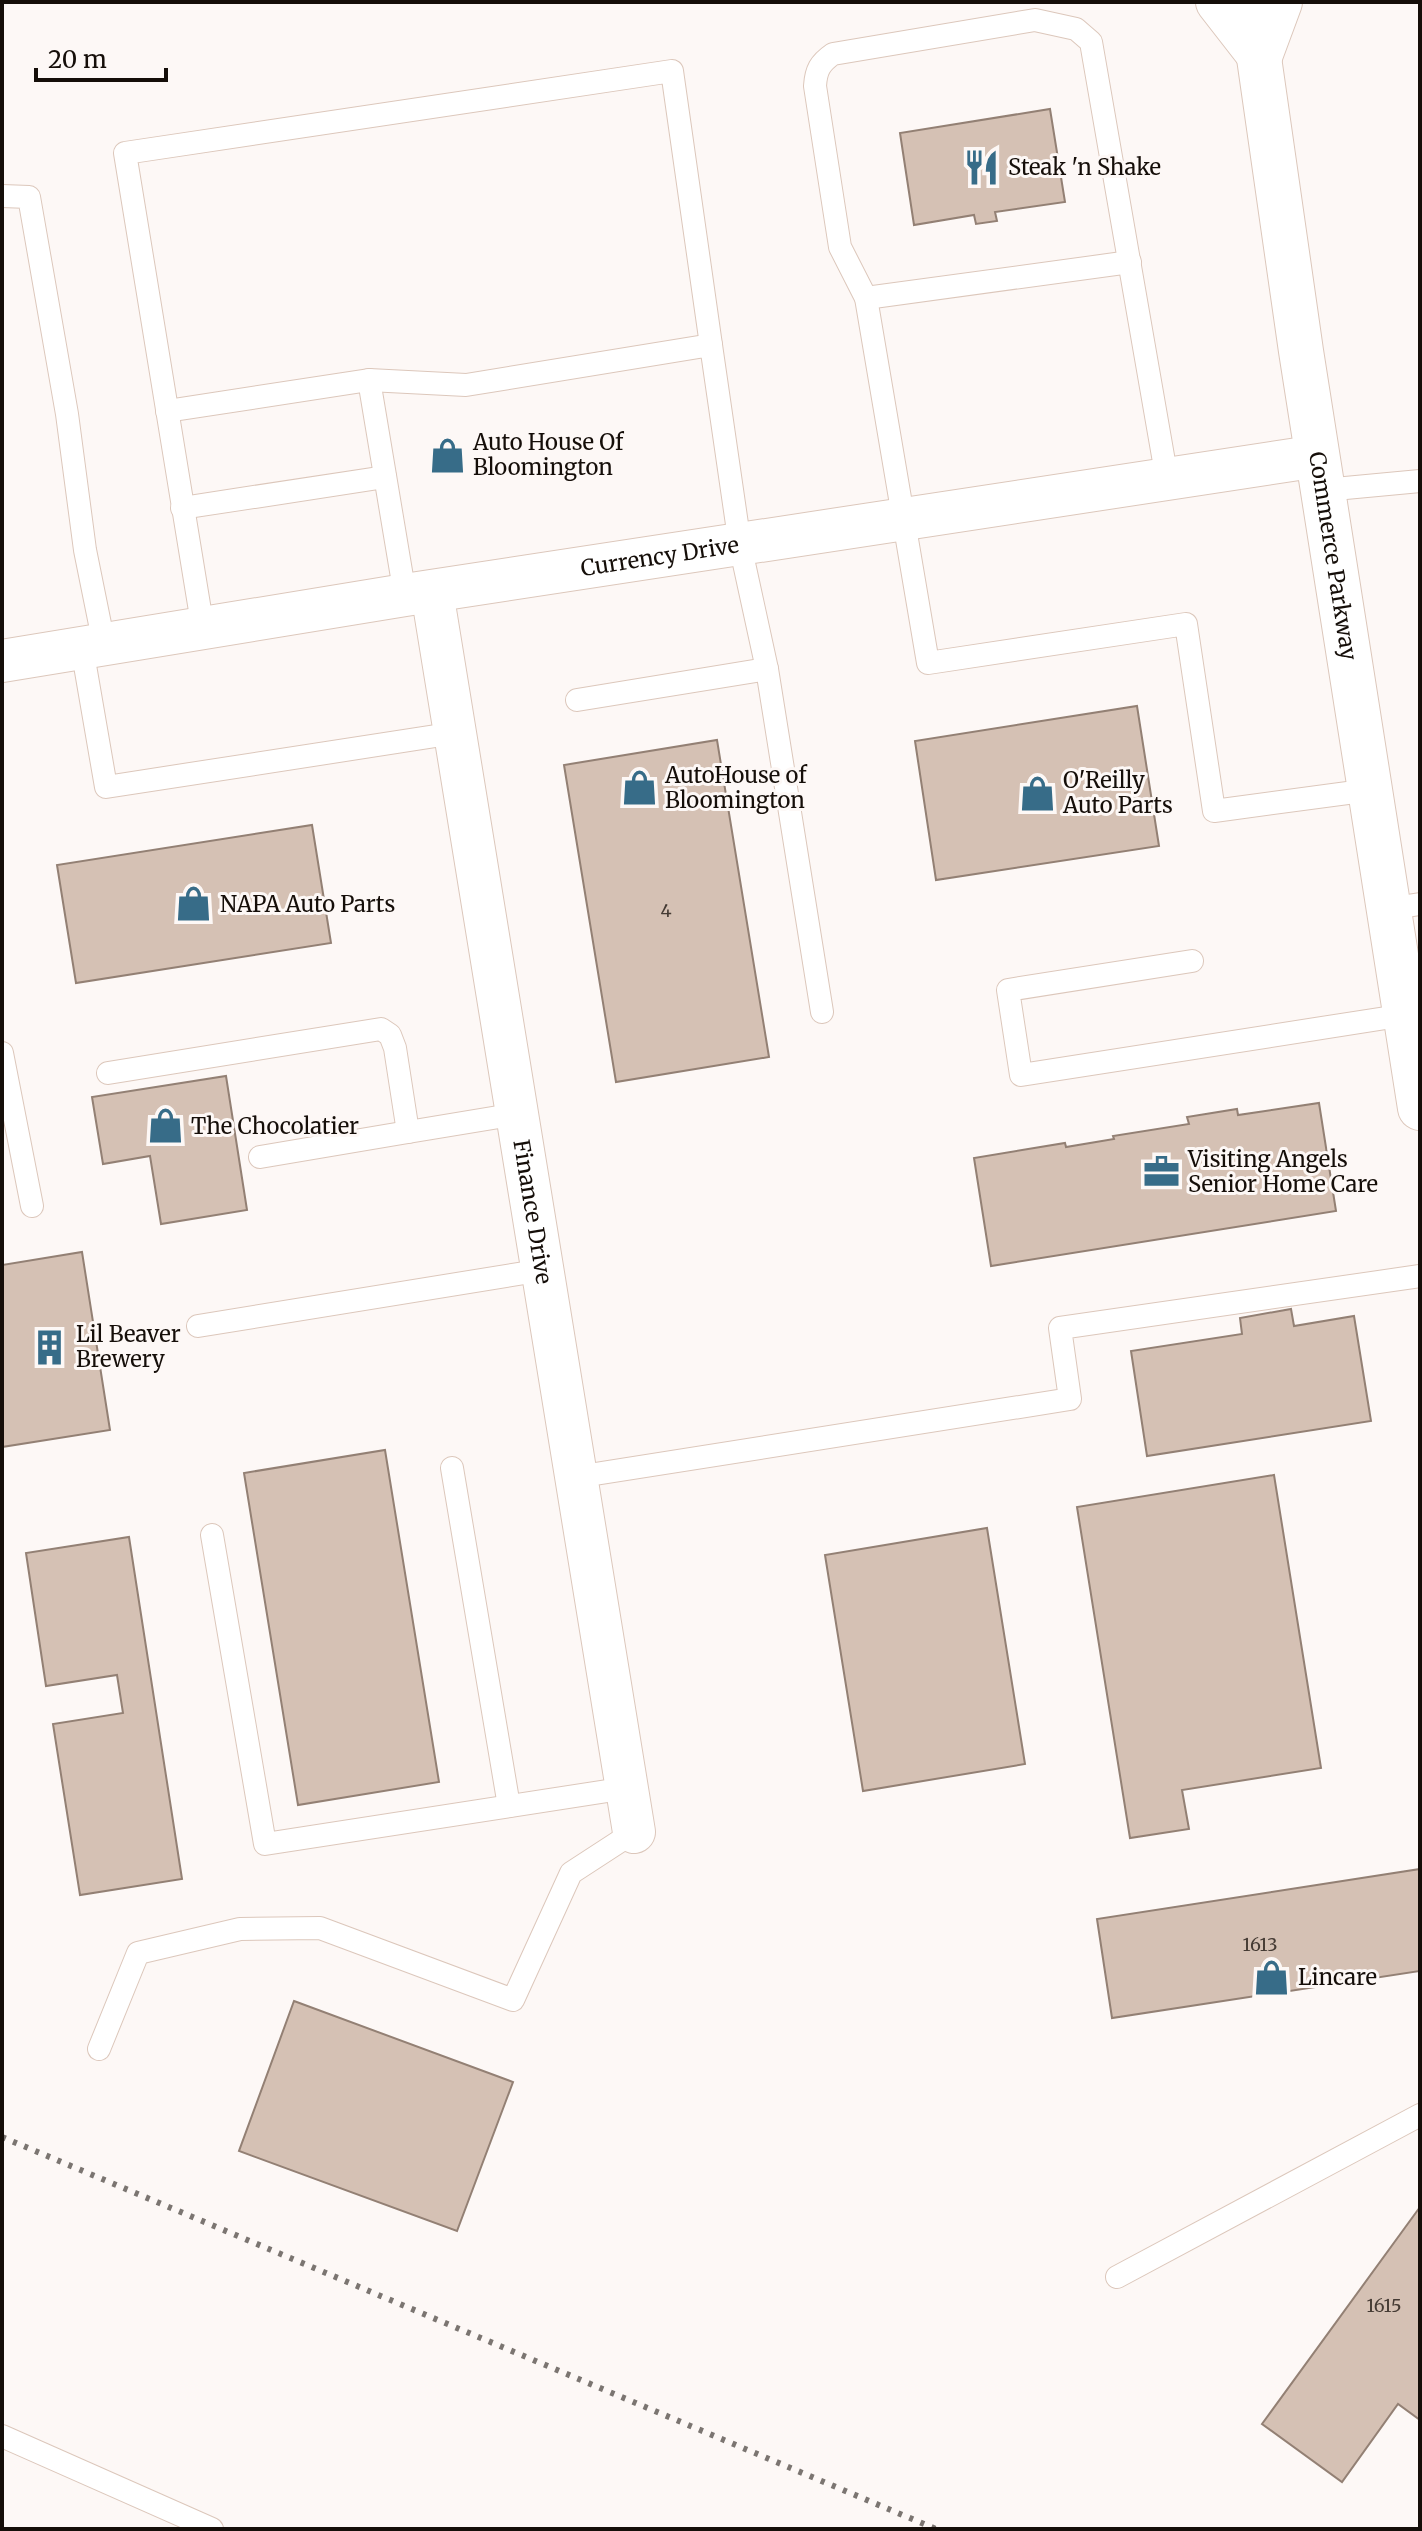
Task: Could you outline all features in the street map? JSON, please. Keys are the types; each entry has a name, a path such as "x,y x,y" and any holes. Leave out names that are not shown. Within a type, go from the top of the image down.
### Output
{"main road":[{"path":"1218,2 1260,56"},
{"name":"Commerce Parkway","path":"1251,2 1370,790 1404,906 1405,1015 1420,1108"},
{"path":"1260,56 1280,2"}],"street":[{"name":"Currency Drive","path":"2,661 1167,479 1321,473"},
{"name":"Finance Drive","path":"418,594 455,733 634,1832"}],"lane":[{"path":"1167,479 1091,42 1076,29 1035,20 833,54 821,62 815,86 840,247 866,298 928,663 1186,624 1214,811 1370,790"},
{"path":"203,629 125,153 672,71 740,545 767,669 822,1012"},
{"path":"2,196 29,197 67,414 85,550 106,787 455,733"},
{"path":"866,298 1130,262"},
{"path":"167,411 369,380 466,385 711,345"},
{"path":"369,380 385,477 418,594"},
{"path":"1321,473 1420,481"},
{"path":"182,508 385,477"},
{"path":"577,700 767,669"},
{"path":"1192,961 1008,990 1021,1075 1405,1015"},
{"path":"108,1073 381,1029 390,1035 395,1048 408,1132"},
{"path":"2,1053 32,1206"},
{"path":"260,1157 517,1114"},
{"path":"198,1326 543,1270"},
{"path":"576,1477 1070,1399 1060,1328 1420,1276"},
{"path":"452,1468 509,1806"},
{"path":"212,1535 265,1844 627,1788"},
{"path":"99,2049 138,1953 240,1929 320,1928 513,2000 571,1873 634,1832"},
{"path":"1117,2277 1420,2115"},
{"path":"2,2436 212,2529"}],"building":[{"name":"Steak 'n Shake","path":"1050,109 1065,202 995,212 997,221 976,224 974,215 914,225 900,133"},
{"name":"O'Reilly Auto Parts","path":"1137,706 1159,846 936,880 915,741"},
{"path":"717,740 769,1057 616,1082 564,765"},
{"name":"NAPA Auto Parts","path":"312,825 331,943 76,983 57,865"},
{"name":"The Chocolatier","path":"226,1076 247,1210 161,1224 150,1156 103,1164 92,1097"},
{"path":"1319,1103 1336,1211 991,1266 974,1158 1065,1143 1066,1147 1114,1139 1113,1136 1189,1124 1187,1117 1237,1109 1238,1115"},
{"name":"Lil Beaver Brewery","path":"82,1252 110,1430 2,1447 2,1265"},
{"path":"1291,1309 1294,1326 1354,1316 1371,1421 1147,1456 1131,1351 1242,1334 1240,1318"},
{"path":"385,1450 439,1782 298,1805 244,1473"},
{"path":"1274,1475 1321,1768 1182,1790 1189,1829 1130,1838 1077,1507"},
{"path":"987,1528 1025,1764 863,1791 825,1555"},
{"path":"129,1537 182,1879 80,1895 53,1724 123,1713 117,1675 46,1686 26,1553"},
{"path":"1420,1869 1420,1971 1112,2018 1097,1919"},
{"path":"294,2001 513,2082 457,2231 239,2151"},
{"path":"1420,2207 1420,2420 1398,2404 1342,2482 1262,2424"}],"railway":[{"path":"2,2137 936,2529"}],"place":[{"name":"Steak 'n Shake","path":"982,167"},
{"name":"Auto House Of Bloomington","path":"447,455"},
{"name":"AutoHouse of Bloomington","path":"639,788"},
{"name":"O'Reilly Auto Parts","path":"1037,793"},
{"name":"NAPA Auto Parts","path":"194,904"},
{"name":"The Chocolatier","path":"165,1126"},
{"name":"Visiting Angels Senior Home Care","path":"1162,1172"},
{"name":"Lil Beaver Brewery","path":"50,1347"},
{"name":"Lincare","path":"1272,1977"}]}
